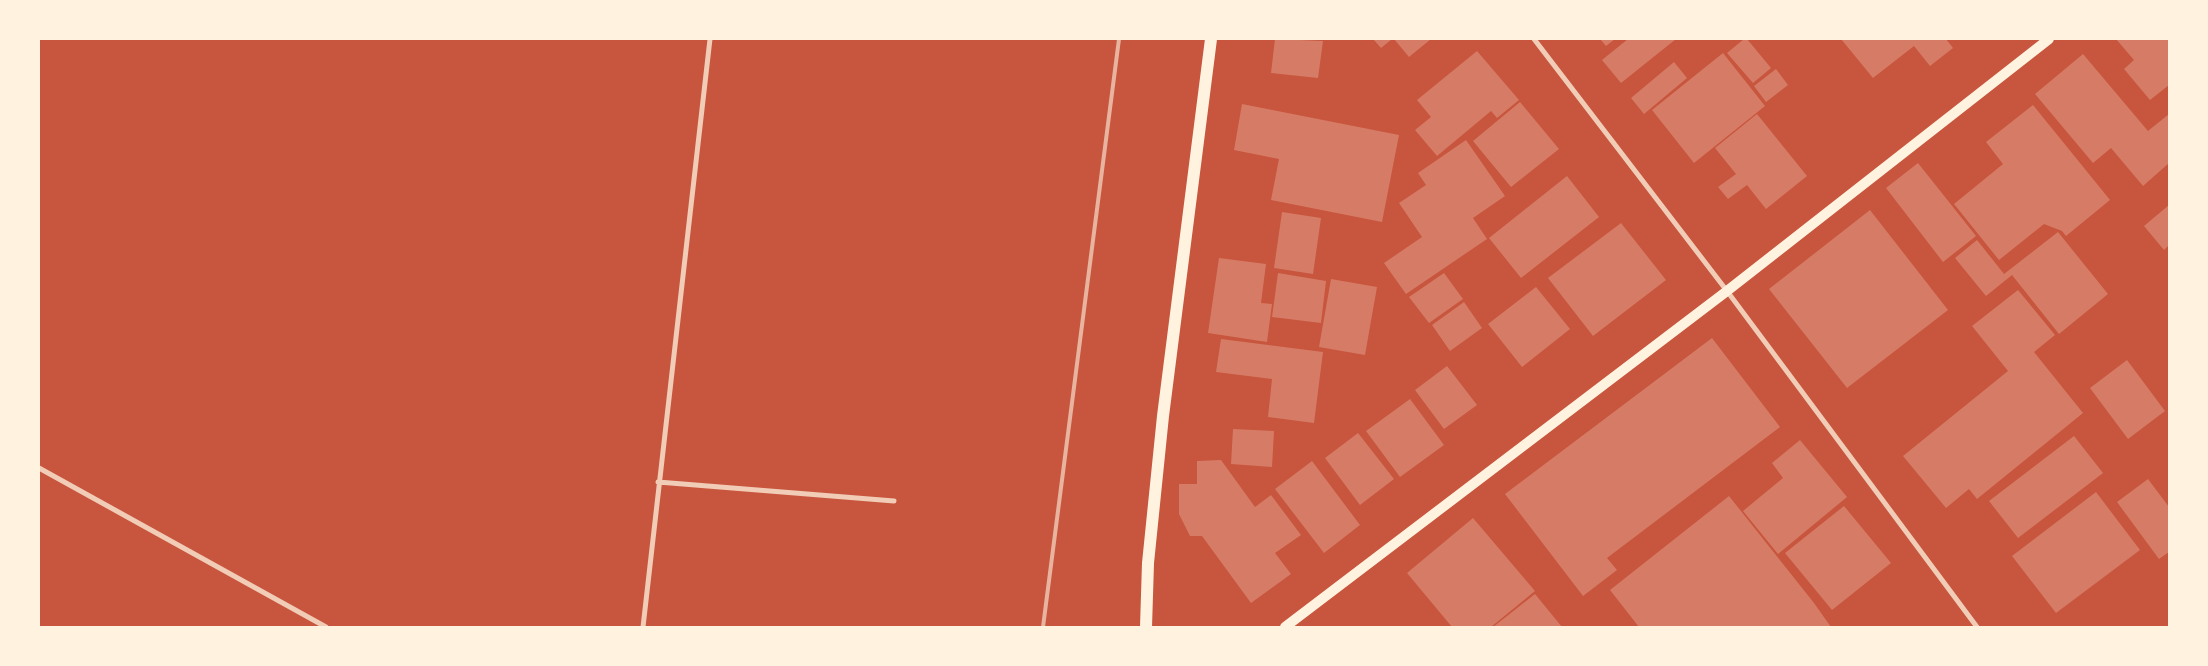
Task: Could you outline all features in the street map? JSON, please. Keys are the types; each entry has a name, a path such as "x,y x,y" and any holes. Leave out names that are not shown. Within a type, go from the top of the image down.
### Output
{"main road":[{"path":"1146,627 1148,563 1163,416 1211,39"},
{"path":"1285,627 1727,292 2049,39"}],"street":[{"path":"643,627 658,482 710,39"},
{"path":"1534,39 1727,292 1977,627"},
{"path":"39,468 326,627"},
{"path":"658,482 894,501"}],"building":[{"path":"1275,39 1323,41 1318,78 1271,73"},
{"path":"1373,39 1392,39 1381,48"},
{"path":"1394,39 1431,39 1409,57"},
{"path":"1600,39 1615,39 1606,46"},
{"path":"1628,39 1676,39 1621,83 1602,60"},
{"path":"1744,39 1747,39 1771,68 1753,83 1727,53"},
{"path":"1841,39 1946,39 1953,48 1930,66 1914,46 1873,78"},
{"path":"2116,39 2169,39 2169,85 2150,100 2124,69 2134,60"},
{"path":"1477,51 1519,100 1497,118 1491,111 1437,156 1415,130 1431,117 1417,100"},
{"path":"1723,53 1765,106 1694,163 1652,110"},
{"path":"2083,54 2148,131 2169,114 2169,163 2143,186 2111,148 2093,163 2035,94"},
{"path":"1674,62 1687,78 1644,114 1631,98"},
{"path":"1776,69 1788,85 1766,102 1754,86"},
{"path":"1520,102 1559,149 1511,187 1473,141"},
{"path":"1242,104 1399,135 1382,222 1271,200 1279,159 1234,150"},
{"path":"2033,105 2110,200 2066,236 2062,231 2044,224 1999,260 1954,204 2003,164 1986,142"},
{"path":"1757,114 1807,176 1766,209 1747,185 1728,199 1718,187 1736,174 1715,148"},
{"path":"1466,140 1505,196 1473,218 1487,239 1406,294 1384,263 1422,237 1399,203 1426,185 1418,173"},
{"path":"1918,163 1976,236 1943,262 1886,188"},
{"path":"1567,176 1599,217 1521,278 1489,238"},
{"path":"2169,205 2169,245 2164,250 2144,226"},
{"path":"1870,210 1948,310 1847,388 1769,289"},
{"path":"1282,212 1321,218 1313,274 1274,268"},
{"path":"1621,223 1666,280 1593,336 1548,278"},
{"path":"2058,232 2108,294 2059,334 2012,275 1986,296 1955,258 1977,240 2004,274"},
{"path":"1219,258 1266,264 1261,303 1272,304 1267,342 1208,333"},
{"path":"1278,273 1326,281 1321,323 1272,317"},
{"path":"1444,273 1463,299 1429,323 1409,297"},
{"path":"1331,279 1377,287 1365,355 1319,347"},
{"path":"1536,287 1570,329 1522,367 1488,324"},
{"path":"2018,290 2055,335 2034,352 2083,413 1977,499 1969,489 1946,508 1903,456 2008,371 1972,326"},
{"path":"1464,302 1482,328 1450,351 1432,325"},
{"path":"1712,338 1780,427 1607,558 1617,570 1583,596 1505,494"},
{"path":"1221,339 1323,352 1314,423 1268,417 1272,379 1216,372"},
{"path":"2127,360 2165,411 2128,439 2090,388"},
{"path":"1447,366 1477,405 1444,429 1415,390"},
{"path":"1410,399 1444,445 1400,477 1366,431"},
{"path":"1233,429 1274,431 1272,467 1231,464"},
{"path":"1358,433 1394,479 1360,505 1325,458"},
{"path":"2074,436 2103,473 2018,538 1989,501"},
{"path":"1800,440 1847,497 1778,554 1743,511 1783,478 1772,463"},
{"path":"1221,460 1255,507 1271,495 1301,535 1275,553 1291,574 1251,603 1202,536 1190,536 1179,514 1179,484 1197,484 1197,461"},
{"path":"1312,461 1360,525 1324,553 1275,489"},
{"path":"2148,479 2169,507 2169,552 2159,559 2117,502"},
{"path":"2096,492 2140,550 2056,613 2012,556"},
{"path":"1729,496 1831,627 1639,627 1610,590"},
{"path":"1844,506 1891,563 1832,610 1785,553"},
{"path":"1473,518 1535,591 1491,627 1452,627 1407,573"},
{"path":"1535,594 1562,627 1493,627"}],"railway":[{"path":"1043,627 1119,39"}]}
